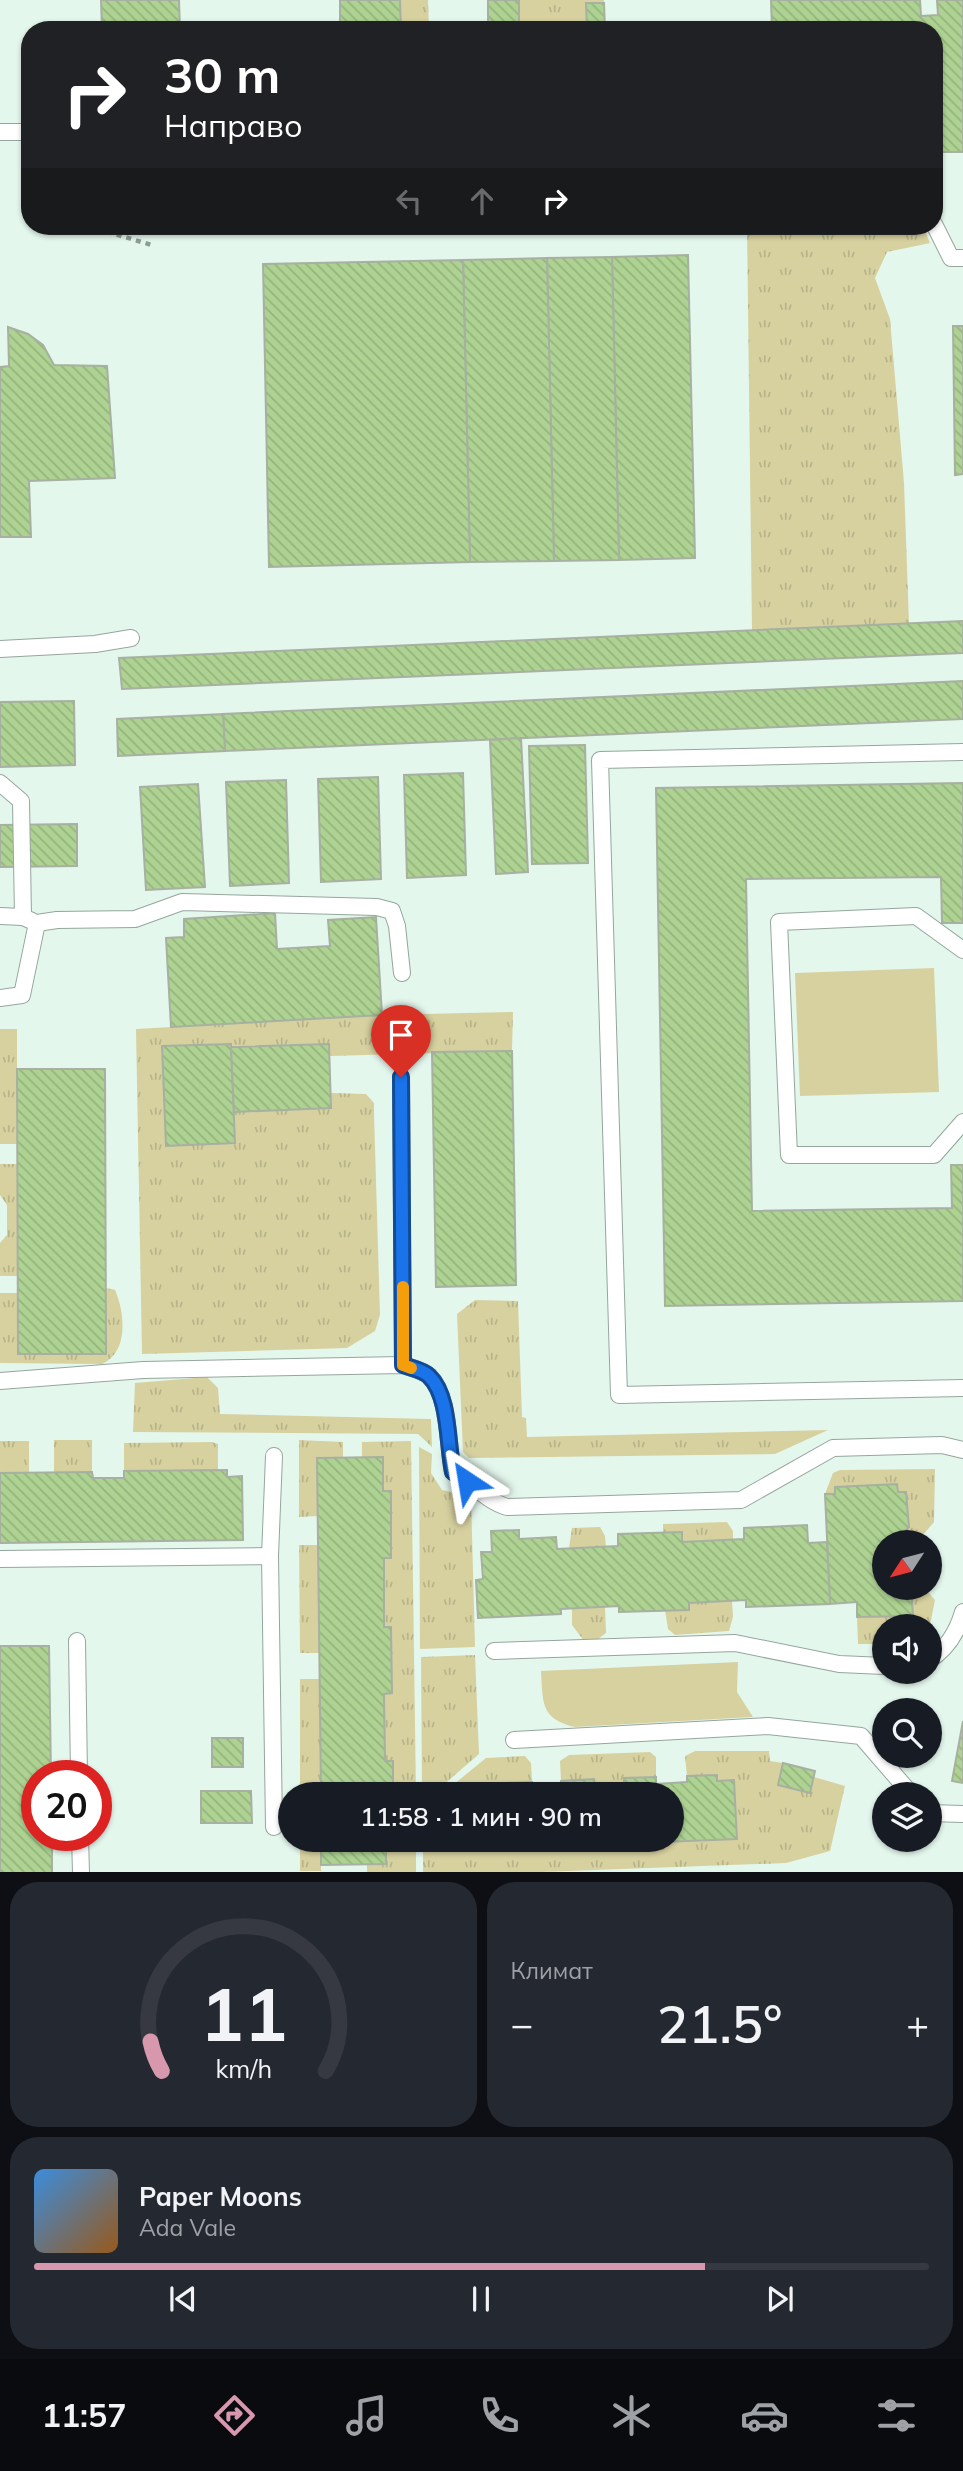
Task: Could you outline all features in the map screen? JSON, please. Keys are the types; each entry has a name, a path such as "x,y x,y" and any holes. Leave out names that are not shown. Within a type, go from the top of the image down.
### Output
{"lane":[{"path":"0,132 21,132"},
{"path":"940,235 951,258 963,258"},
{"path":"0,649 95,644 131,638"},
{"path":"963,752 600,760 619,1395 963,1388"},
{"path":"0,783 21,801 30,920 22,995 0,998"},
{"path":"0,916 30,920 135,919 182,902 377,907 392,911 397,926 401,973"},
{"path":"963,950 916,916 779,922 789,1155 934,1155 963,1122"},
{"path":"401,1077 403,1365"},
{"path":"0,1381 143,1370 403,1365 428,1374 440,1390 447,1419 446,1441 453,1472 480,1489 493,1503 507,1507 741,1500 833,1448 942,1445 963,1450"},
{"path":"274,1456 270,1556 274,1827"},
{"path":"0,1559 270,1556"},
{"path":"942,1652 959,1627 963,1612"},
{"path":"77,1641 79,1760"},
{"path":"494,1651 735,1643 839,1664 872,1665"},
{"path":"514,1740 768,1726 861,1736 901,1782"},
{"path":"942,1813 963,1814"},
{"path":"80,1851 81,1872"}],"path":[{"path":"118,235 155,246"}],"green space":[{"path":"400,0 428,0 429,21 401,21"},
{"path":"519,0 604,0 604,3 586,3 587,21 519,21"},
{"path":"747,235 927,235 930,243 887,252 875,278 890,319 904,483 909,623 752,630"},
{"path":"934,968 939,1092 800,1096 795,973"},
{"path":"513,1012 512,1051 330,1056 329,1044 162,1047 166,1146 235,1143 234,1112 331,1108 331,1093 366,1094 374,1103 380,1315 375,1331 347,1348 142,1354 136,1029 382,1015"},
{"path":"0,1029 17,1029 17,1144 0,1144"},
{"path":"0,1164 17,1164 18,1276 0,1276 0,1243 7,1235 7,1205 0,1195"},
{"path":"106,1288 115,1290 122,1320 121,1341 111,1358 102,1364 0,1363 0,1293 18,1293 106,1354"},
{"path":"475,1300 518,1301 522,1417 526,1418 527,1437 828,1430 775,1454 469,1458 463,1452 457,1314"},
{"path":"207,1377 218,1388 220,1414 431,1419 432,1447 418,1434 133,1432 135,1383"},
{"path":"54,1440 92,1440 92,1472 54,1472"},
{"path":"299,1440 343,1442 343,1458 317,1458 318,1516 299,1517"},
{"path":"0,1441 29,1441 29,1473 0,1473"},
{"path":"411,1441 416,1782 390,1782 385,1761 385,1694 392,1693 391,1627 384,1627 384,1558 391,1557 391,1492 383,1491 383,1458 362,1457 362,1442"},
{"path":"124,1443 218,1444 218,1470 124,1471"},
{"path":"419,1447 432,1454 431,1473 442,1490 471,1496 475,1647 420,1649"},
{"path":"935,1469 934,1522 927,1530 906,1530 908,1527 906,1492 898,1492 897,1484 835,1487 835,1494 825,1494 833,1473 840,1470"},
{"path":"727,1522 733,1531 733,1539 682,1542 681,1532 663,1532 663,1524"},
{"path":"600,1527 605,1536 606,1547 569,1548 572,1528"},
{"path":"299,1545 318,1545 319,1653 300,1653"},
{"path":"912,1600 935,1600 932,1614 913,1614"},
{"path":"732,1601 733,1617 729,1631 675,1635 668,1629 665,1610 689,1603"},
{"path":"605,1607 606,1633 597,1640 584,1641 572,1625 572,1609"},
{"path":"857,1617 872,1617 872,1644 858,1644"},
{"path":"475,1655 479,1754 447,1782 422,1782 421,1657"},
{"path":"738,1662 737,1692 753,1717 575,1727 564,1724 549,1714 543,1700 541,1671"},
{"path":"300,1679 319,1679 321,1782 300,1782"},
{"path":"695,1751 769,1751 770,1761 783,1763 778,1785 810,1793 814,1777 845,1786 830,1851 786,1863 541,1872 423,1872 423,1852 684,1852 684,1841 737,1839 734,1780 717,1781 717,1775 687,1776 685,1756"},
{"path":"650,1752 656,1757 656,1777 624,1778 624,1782 561,1781 560,1761 569,1755"},
{"path":"525,1756 531,1763 532,1782 457,1782 486,1758"},
{"path":"300,1852 321,1852 321,1871 300,1871"},
{"path":"386,1852 416,1852 416,1872 367,1872 367,1865 386,1864"}],"building":[{"path":"101,0 179,0 180,21 102,21"},
{"path":"340,0 400,0 401,21 340,21"},
{"path":"488,0 519,0 519,21 488,21"},
{"path":"771,0 920,0 921,16 938,15 937,0 963,0 963,152 943,152 943,21 772,21"},
{"path":"586,3 604,3 605,21 587,21"},
{"path":"688,255 695,558 619,560 612,257"},
{"path":"612,257 619,560 554,561 547,258"},
{"path":"547,258 554,561 470,562 463,260"},
{"path":"463,260 470,562 269,567 263,264"},
{"path":"953,326 963,326 963,474 955,475"},
{"path":"8,327 28,334 43,345 54,365 107,366 115,478 29,481 31,537 0,537 0,367 9,366"},
{"path":"963,621 963,653 122,689 119,658"},
{"path":"963,681 963,719 225,751 223,714"},
{"path":"74,701 75,765 0,767 0,702"},
{"path":"223,714 225,751 118,756 117,719"},
{"path":"521,738 528,872 496,874 490,740"},
{"path":"585,745 588,863 532,864 529,746"},
{"path":"463,773 466,875 407,878 404,775"},
{"path":"378,777 381,879 321,882 318,779"},
{"path":"286,780 289,883 230,886 226,782"},
{"path":"963,783 963,923 942,923 941,877 746,879 752,1211 952,1208 951,1165 963,1165 963,1301 665,1306 656,788"},
{"path":"198,784 205,887 146,890 140,787"},
{"path":"77,824 77,866 0,867 0,825"},
{"path":"275,913 277,949 330,946 328,920 376,917 382,1015 171,1027 166,938 184,937 184,919"},
{"path":"231,1044 235,1143 166,1146 162,1046"},
{"path":"329,1044 331,1108 234,1112 231,1047"},
{"path":"512,1051 516,1285 436,1287 432,1052"},
{"path":"17,1069 105,1069 106,1354 18,1354"},
{"path":"383,1457 383,1491 391,1491 391,1558 384,1558 384,1627 391,1627 392,1693 384,1694 385,1761 393,1761 393,1782 321,1782 317,1458"},
{"path":"227,1470 227,1477 242,1476 243,1540 0,1543 0,1473 92,1472 93,1478 124,1478 124,1471"},
{"path":"897,1484 898,1492 906,1492 909,1527 906,1530 872,1530 872,1600 912,1600 913,1614 872,1614 872,1617 857,1617 857,1602 830,1604 825,1494 835,1494 835,1487"},
{"path":"807,1525 808,1543 827,1542 830,1604 746,1607 746,1600 689,1603 689,1610 619,1612 619,1606 561,1609 561,1614 478,1618 476,1580 483,1579 481,1552 492,1552 491,1531 519,1530 519,1539 556,1537 557,1549 618,1546 618,1534 682,1532 682,1542 744,1539 744,1528"},
{"path":"0,1646 49,1646 51,1760 21,1760 21,1851 52,1851 52,1872 0,1872"},
{"path":"963,1721 963,1783 952,1781"},
{"path":"212,1738 243,1738 243,1767 212,1767"},
{"path":"783,1763 815,1771 810,1793 778,1785"},
{"path":"717,1775 717,1781 734,1780 737,1839 684,1841 684,1782 687,1782 687,1776"},
{"path":"656,1777 656,1782 624,1782 624,1778"},
{"path":"594,1779 594,1782 561,1782 561,1781"},
{"path":"201,1791 251,1791 252,1823 201,1823"},
{"path":"321,1852 386,1852 386,1864 321,1865"}],"slow traffic":[{"path":"403,1287 403,1365 411,1368"}],"route":[{"path":"401,1077 403,1365 428,1374 440,1390 447,1419 446,1441 453,1472 467,1481"}]}
